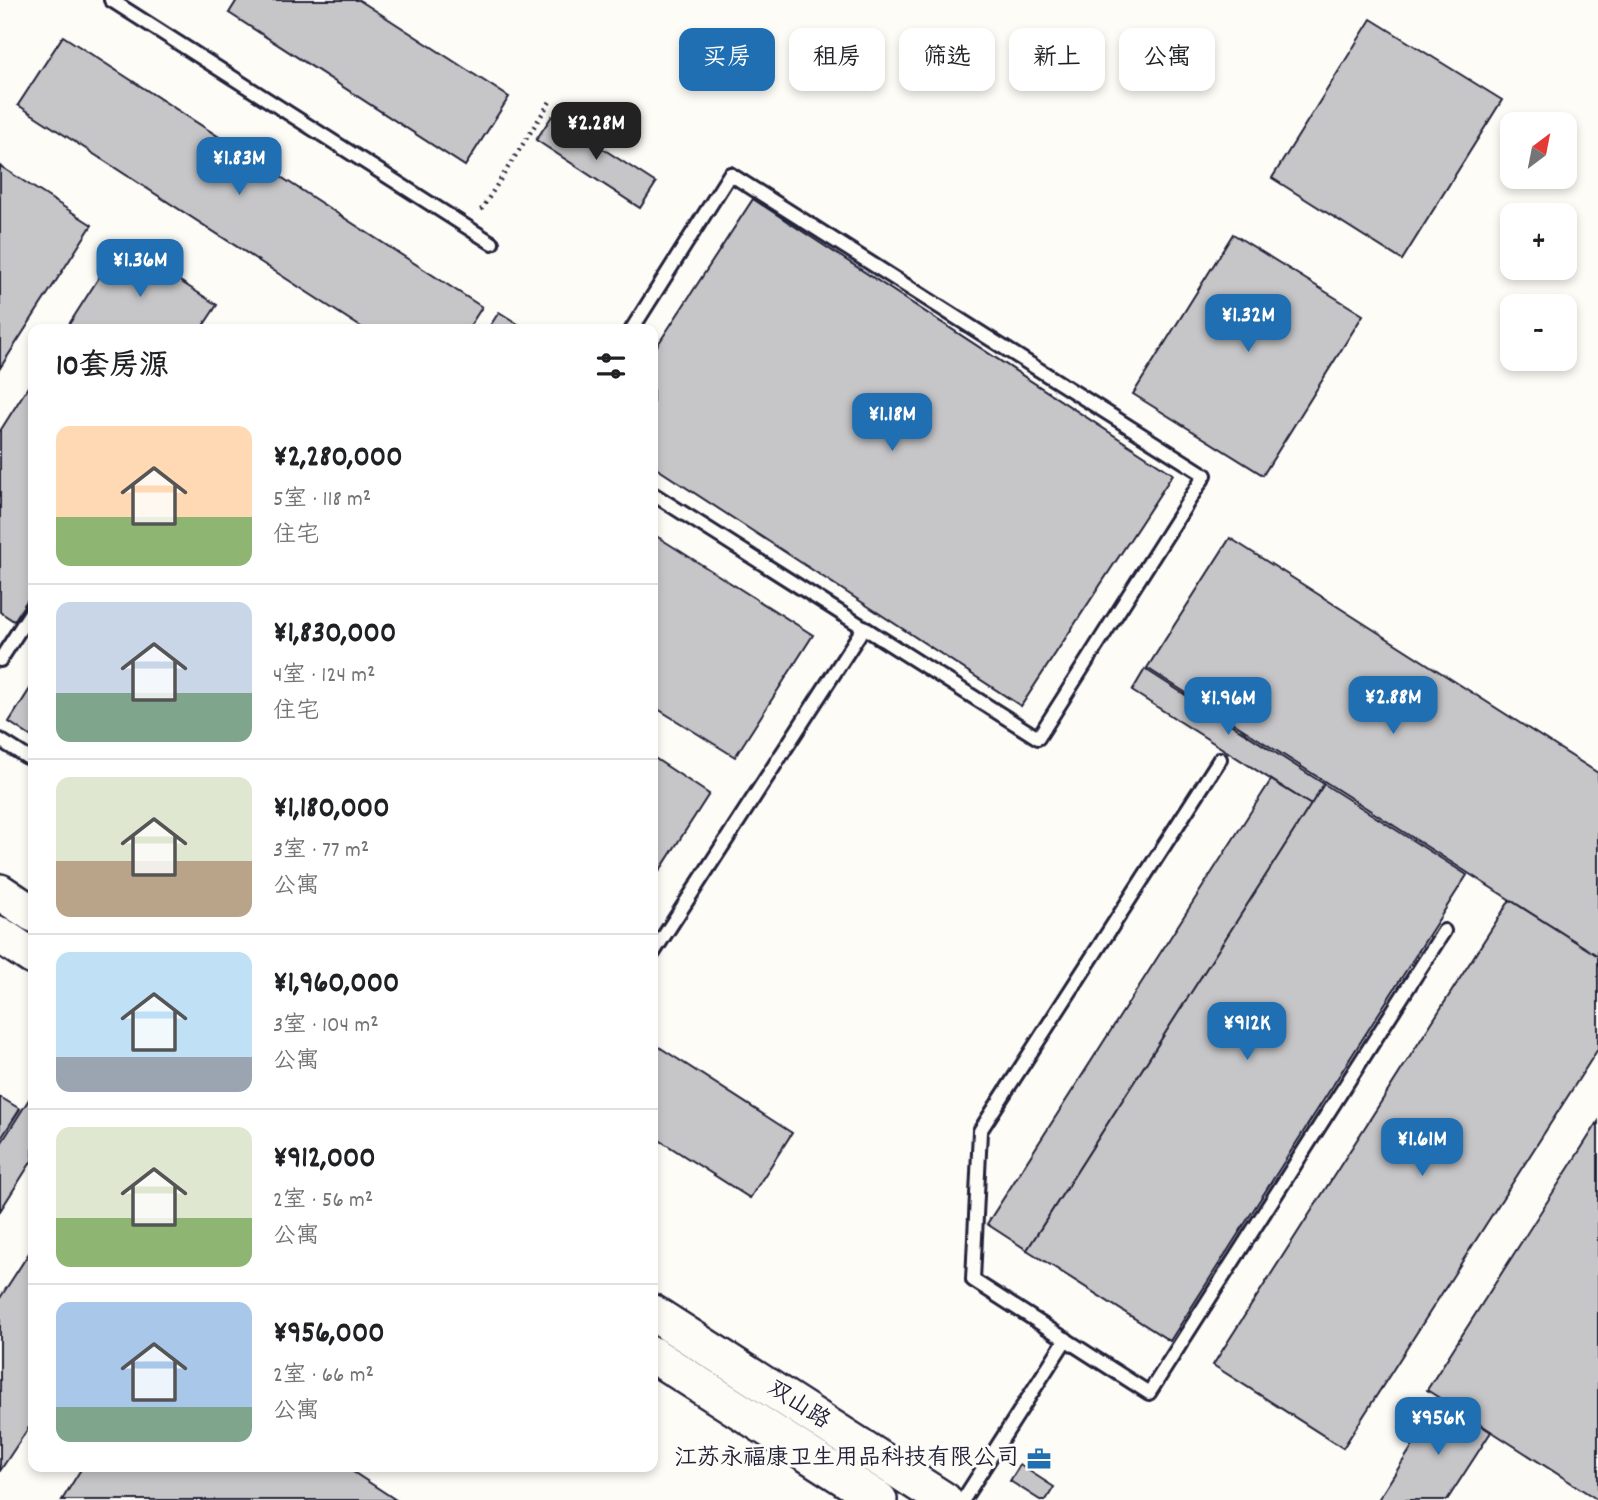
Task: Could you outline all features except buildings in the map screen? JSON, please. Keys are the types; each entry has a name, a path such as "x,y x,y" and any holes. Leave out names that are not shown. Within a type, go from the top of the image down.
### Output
{"street":[{"path":"0,892 28,911"},
{"path":"0,935 28,954"},
{"name":"双山路","path":"658,1316 944,1500"},
{"name":"双山路","path":"658,1358 879,1500"}],"lane":[{"path":"111,0 492,243"},
{"path":"635,324 730,174 1205,475 1038,738 658,497"},
{"path":"0,660 6,639 28,615"},
{"path":"658,945 864,627"},
{"path":"0,740 28,758"},
{"path":"1220,759 980,1131 973,1280 1149,1393 1444,931"},
{"path":"963,1500 1066,1339"}],"path":[{"path":"469,228 551,100"}],"place":[{"name":"江苏永福康卫生用品科技有限公司","path":"1039,1459"}]}
